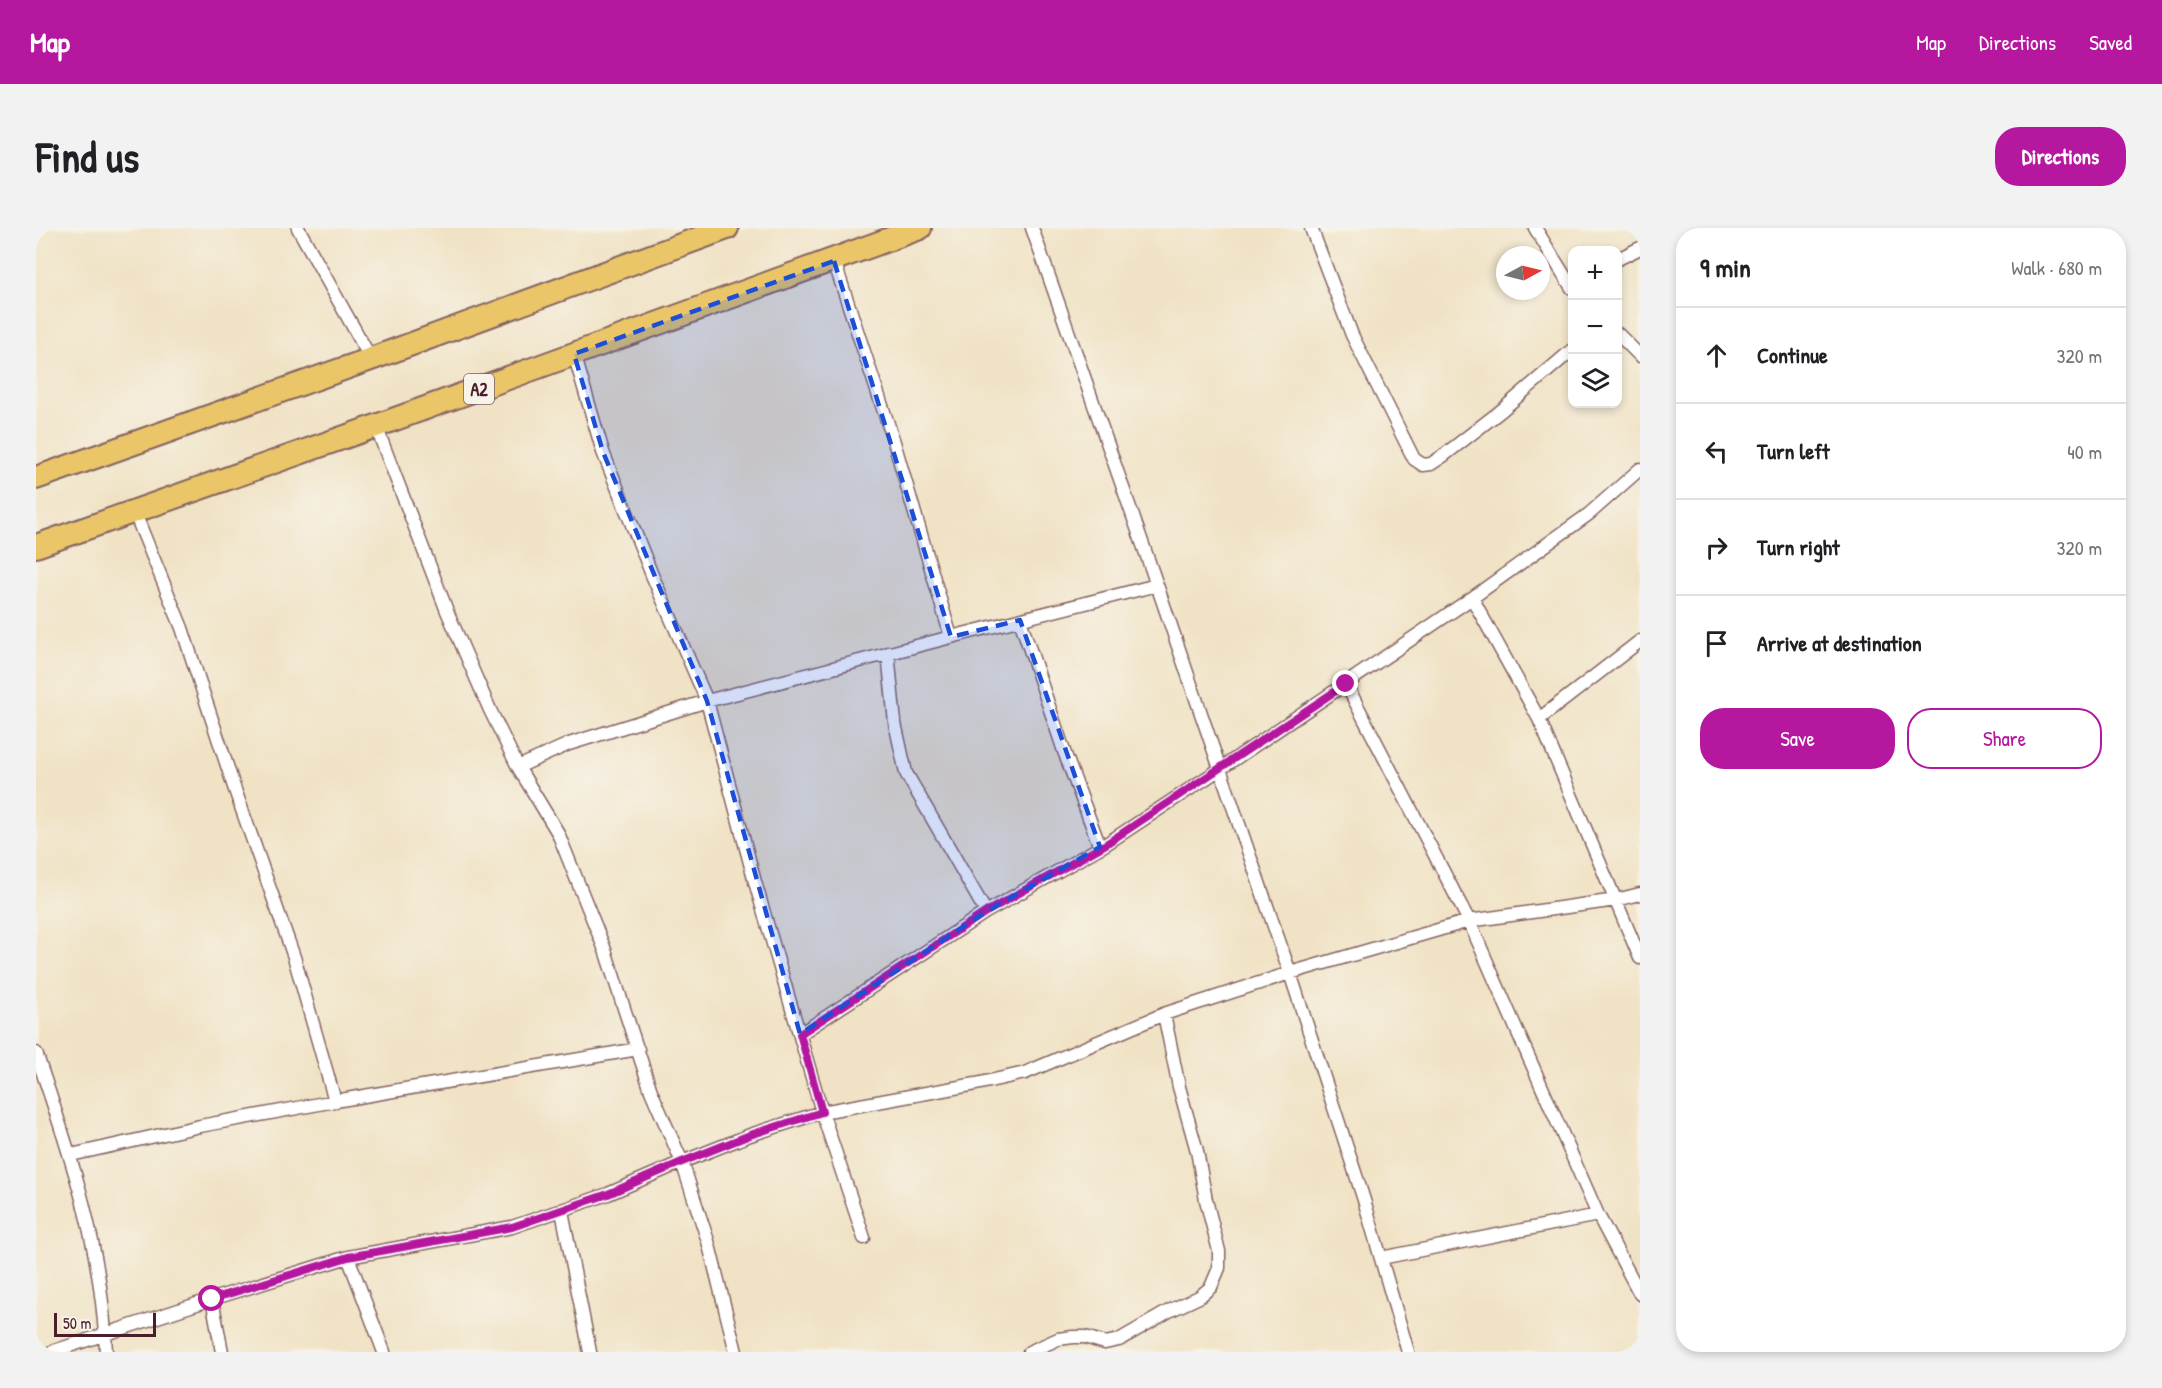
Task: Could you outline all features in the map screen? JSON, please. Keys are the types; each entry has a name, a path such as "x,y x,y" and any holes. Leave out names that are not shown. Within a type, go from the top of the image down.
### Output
{"highway":[{"path":"36,478 371,359 727,228"},
{"name":"A2","path":"36,546 376,426 920,228"}],"street":[{"path":"298,228 371,359"},
{"path":"1032,228 1290,973 1364,1200 1407,1352"},
{"path":"1311,228 1352,335 1414,459 1423,465 1431,464 1443,456 1502,410 1568,353"},
{"path":"1535,228 1568,279"},
{"path":"1622,257 1640,248"},
{"path":"834,261 894,442 951,637"},
{"path":"1622,339 1640,356"},
{"path":"574,354 603,452 652,575 707,701 755,882 822,1112 864,1238"},
{"path":"376,426 447,611 490,710 518,767 558,833 605,950 651,1091 682,1162 708,1241 736,1352"},
{"path":"800,1034 986,912 1100,848 1220,769 1472,598 1588,514 1640,469"},
{"path":"134,511 182,628 234,787 294,957 335,1101"},
{"path":"518,767 569,744 707,701 1157,585"},
{"path":"1472,598 1539,719 1640,958"},
{"path":"1020,620 1065,754 1100,848"},
{"path":"1539,719 1640,641"},
{"path":"888,653 895,723 906,773 986,912"},
{"path":"1346,684 1469,921 1598,1215 1640,1294"},
{"path":"51,1352 348,1257 512,1227 562,1211 750,1135 822,1112 1025,1074 1164,1014 1290,973 1469,921 1616,900 1640,894"},
{"path":"1029,1352 1058,1339 1073,1337 1085,1337 1105,1343 1119,1340 1169,1311 1199,1298 1211,1287 1219,1268 1219,1251 1197,1151 1179,1087 1164,1014"},
{"path":"71,1155 200,1126 638,1049"},
{"path":"36,1053 71,1155 93,1238 106,1333 106,1352"},
{"path":"562,1211 590,1352"},
{"path":"1381,1258 1598,1215"},
{"path":"348,1257 384,1352"},
{"path":"212,1299 222,1352"}],"highlighted area":[{"path":"834,261 951,637 1020,620 1100,847 986,912 800,1034 707,701 603,452 574,354"}],"route":[{"path":"212,1299 348,1257 512,1227 608,1194 750,1135 822,1112 800,1034 986,912 1106,844 1346,684"}]}
